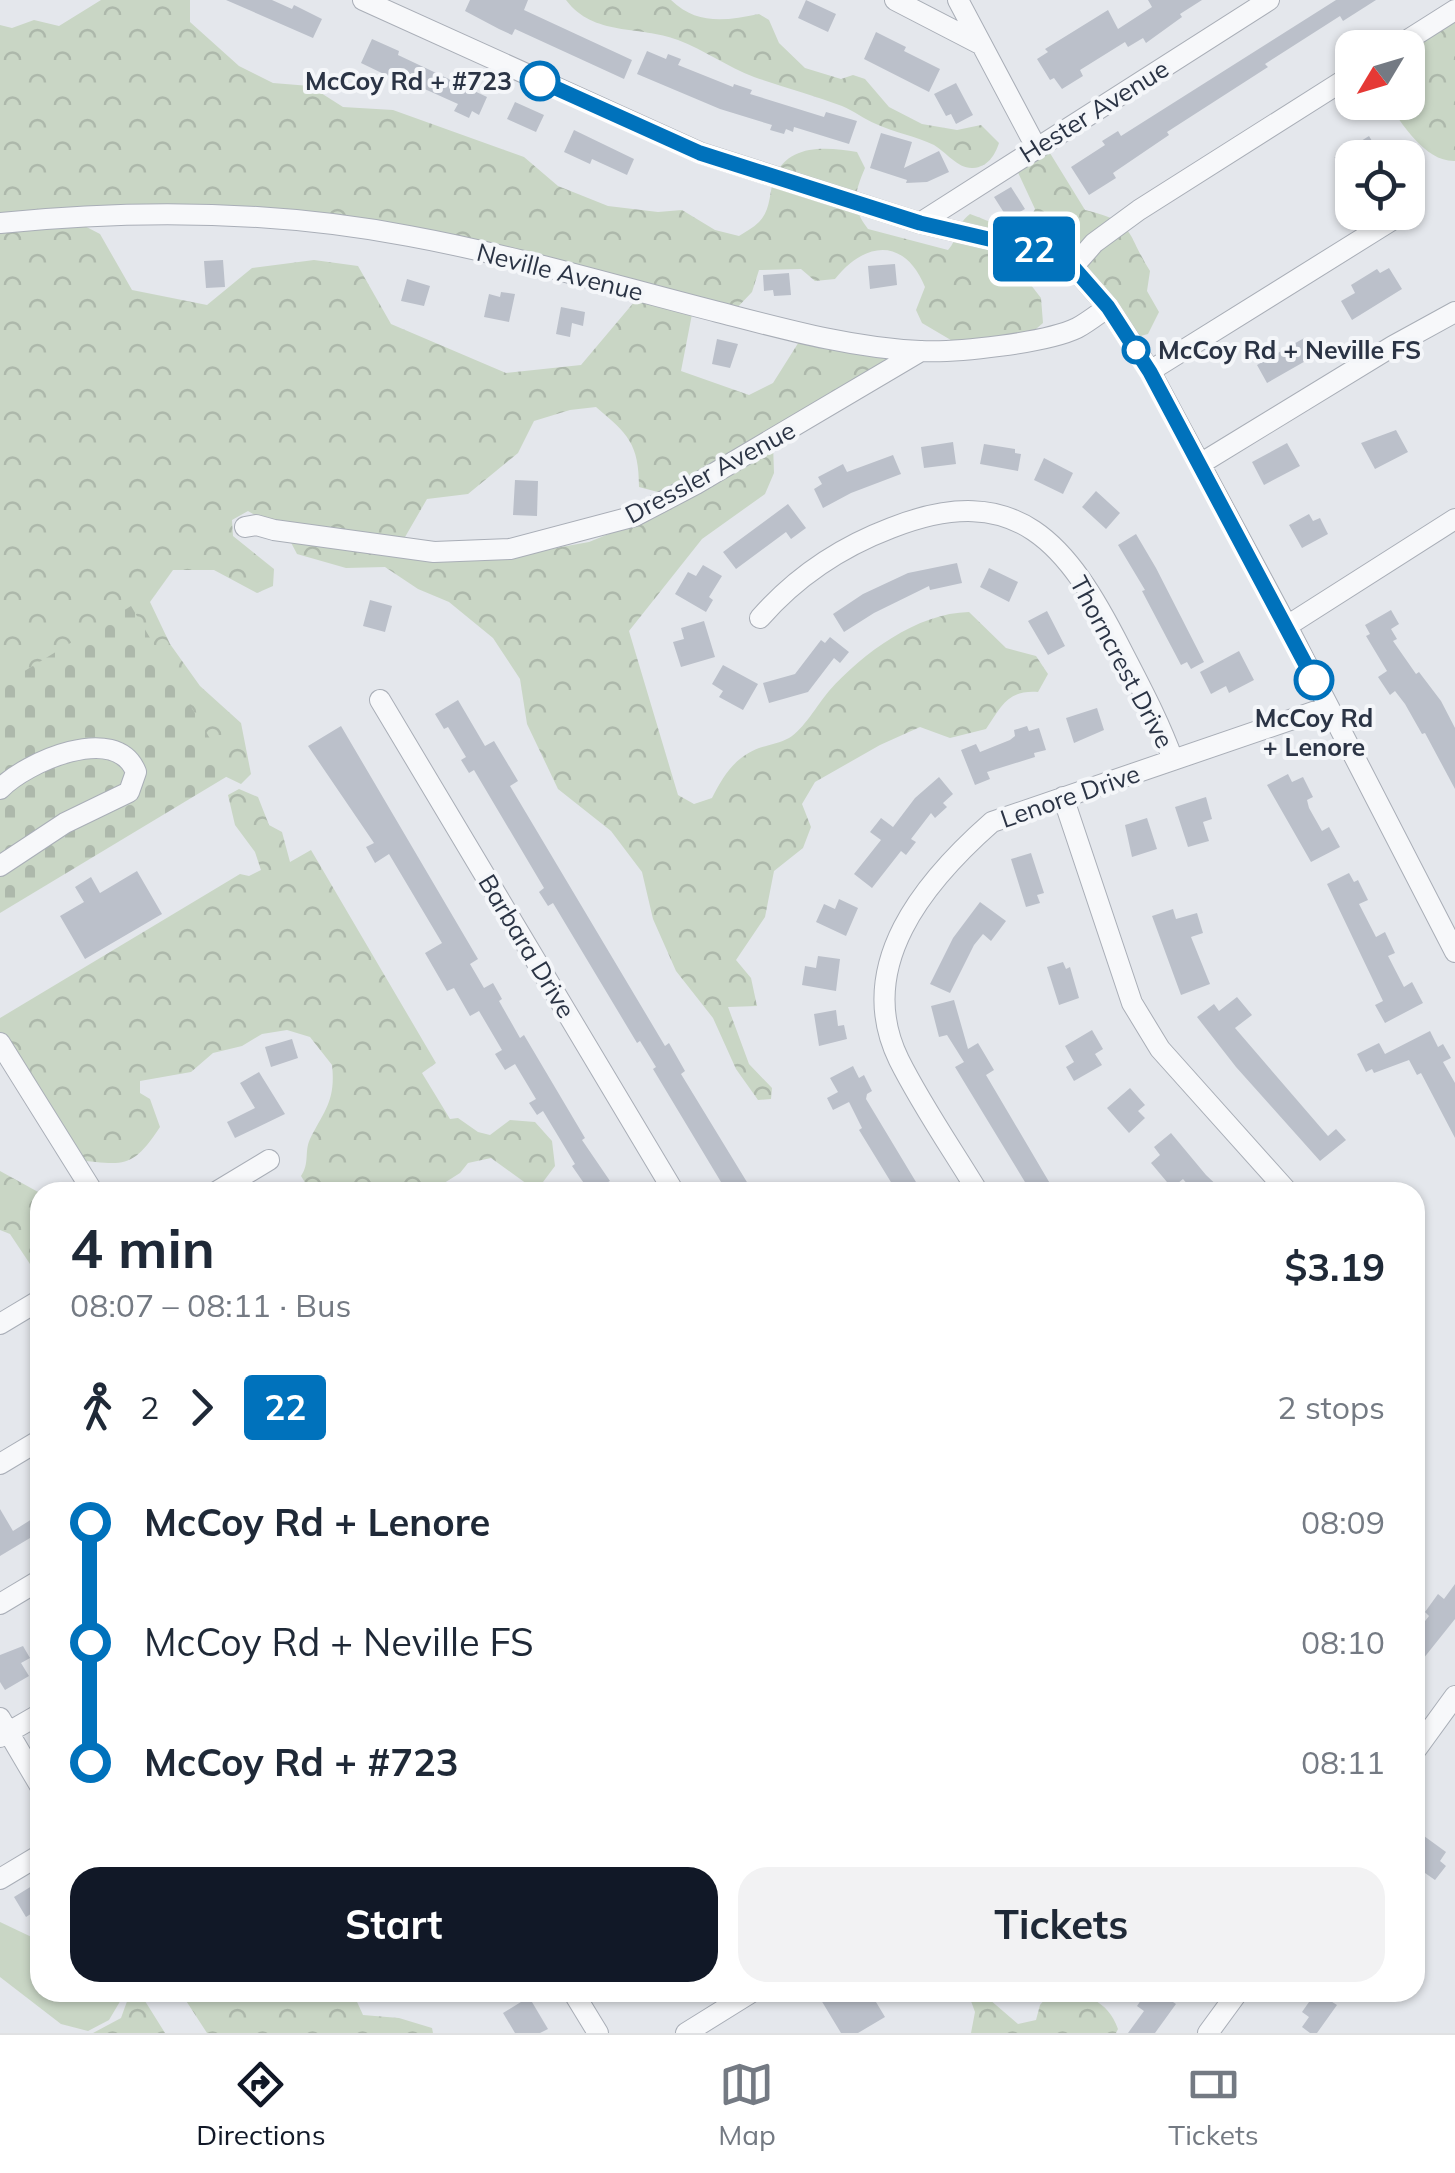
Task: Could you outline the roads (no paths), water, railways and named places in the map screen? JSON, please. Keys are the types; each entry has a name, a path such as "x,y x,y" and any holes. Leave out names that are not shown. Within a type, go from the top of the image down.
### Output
{"street":[{"path":"362,0 700,153 920,223 1044,252 1073,267 1108,307 1150,372 1455,952"},
{"path":"895,0 982,46"},
{"path":"958,0 1036,147"},
{"name":"Hester Avenue","path":"920,223 1269,0"},
{"path":"1423,30 1455,10"},
{"path":"1073,267 1094,243 1140,210 1335,85"},
{"name":"Neville Avenue","path":"0,223 64,216 188,212 313,221 500,256 808,335 921,352 1026,342 1060,334 1108,307"},
{"path":"1150,372 1375,230"},
{"path":"1200,464 1455,312"},
{"name":"Dressler Avenue","path":"245,528 256,525 434,552 510,549 635,516 921,352"},
{"name":"Thorncrest Drive","path":"760,618 806,574 880,532 918,517 947,512 977,511 1009,518 1039,532 1058,548 1082,580 1154,713 1173,760"},
{"path":"1286,626 1455,519"},
{"name":"Barbara Drive","path":"380,700 668,1182"},
{"name":"Lenore Drive","path":"972,1182 898,1058 887,1024 883,980 898,933 956,854 992,822 1328,707"},
{"path":"0,789 42,762 95,747 124,756 136,772 129,792 66,823 0,866"},
{"path":"1063,797 1132,1002 1160,1049 1279,1182"},
{"path":"0,1044 87,1182"},
{"path":"233,1182 269,1160"},
{"path":"0,1324 30,1306"},
{"path":"0,1464 30,1446"},
{"path":"0,1604 30,1586"},
{"path":"1425,1737 1455,1696"},
{"path":"30,1718 3,1729 30,1771"},
{"path":"0,1879 30,1861"},
{"path":"580,2002 598,2033"},
{"path":"686,2033 736,2002"},
{"path":"1208,2033 1231,2002"}],"place":[{"name":"McCoy Rd + #723","path":"540,81"},
{"name":"McCoy Rd + Neville FS","path":"1136,350"},
{"name":"McCoy Rd + Lenore","path":"1314,680"}]}
